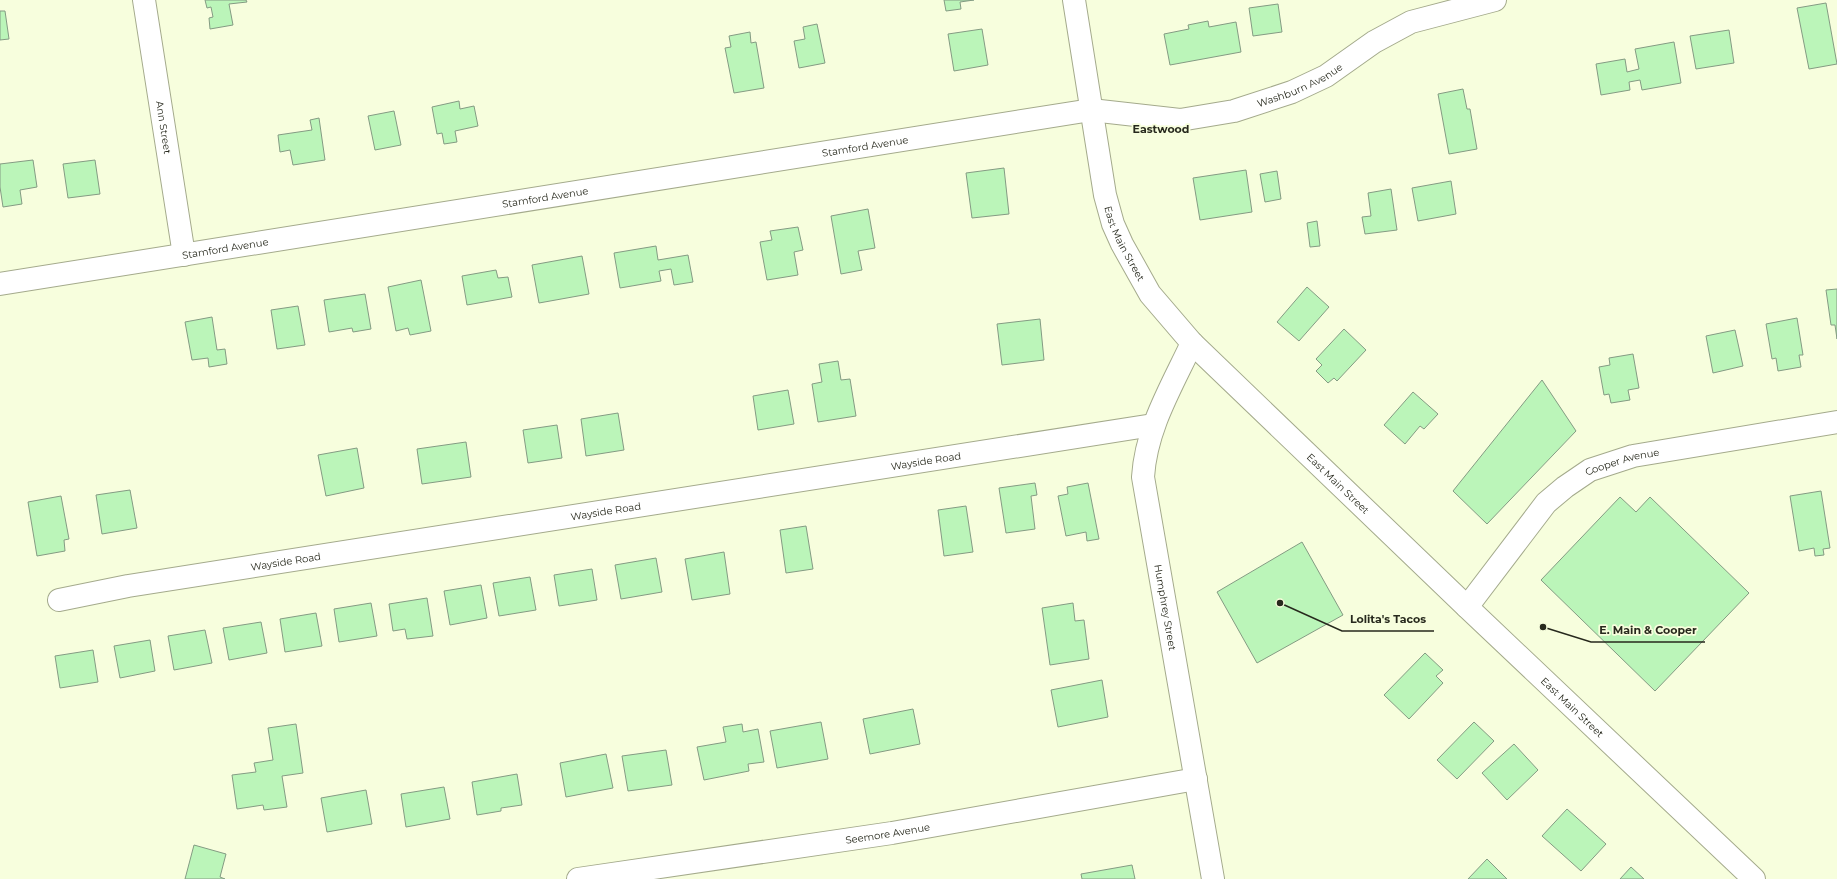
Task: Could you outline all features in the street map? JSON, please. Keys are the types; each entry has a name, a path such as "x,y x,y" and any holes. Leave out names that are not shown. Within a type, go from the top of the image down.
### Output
{"street":[{"name":"Ann Street","path":"144,0 184,255"},
{"name":"East Main Street","path":"1074,0 1105,195 1113,224 1150,294 1192,343 1467,607 1754,879"},
{"name":"Washburn Avenue","path":"1091,110 1180,120 1234,111 1292,92 1326,76 1374,42 1411,22 1495,0"},
{"name":"Stamford Avenue","path":"0,284 1091,110"},
{"name":"Humphrey Street","path":"1192,343 1153,425 1144,458 1143,477 1213,879"},
{"name":"Cooper Avenue","path":"1467,607 1546,503 1565,487 1590,470 1633,456 1837,422"},
{"name":"Wayside Road","path":"59,600 128,586 1153,425"},
{"name":"Seemore Avenue","path":"578,879 892,833 1196,780"}],"building":[{"path":"205,0 246,0 247,2 229,4 233,25 210,29 209,18 213,17 211,7 207,8"},
{"path":"944,0 974,0 960,2 961,9 946,11"},
{"path":"1826,3 1837,64 1809,69 1797,8"},
{"path":"1278,4 1282,32 1253,36 1249,8"},
{"path":"0,11 5,11 9,39 0,40"},
{"path":"1208,21 1209,27 1236,22 1241,52 1170,65 1164,34 1189,29 1188,25"},
{"path":"817,24 825,63 799,68 794,41 805,39 803,27"},
{"path":"982,29 988,65 954,71 948,34"},
{"path":"1729,30 1734,63 1696,69 1690,36"},
{"path":"750,32 751,43 756,42 764,88 734,93 725,48 731,47 729,36"},
{"path":"1674,42 1681,83 1642,90 1640,80 1629,82 1630,90 1601,95 1596,64 1625,59 1627,72 1639,69 1635,49"},
{"path":"1463,89 1467,109 1470,109 1477,149 1449,154 1438,94"},
{"path":"459,101 460,109 474,106 478,126 455,131 457,142 444,144 442,133 437,134 432,107"},
{"path":"394,111 401,145 375,150 368,116"},
{"path":"319,118 325,160 293,165 290,150 280,152 278,135 312,130 310,120"},
{"path":"33,160 37,187 20,190 22,204 3,207 0,187 0,164"},
{"path":"95,160 100,194 68,198 63,164"},
{"path":"1004,168 1009,214 972,218 966,173"},
{"path":"1246,170 1252,212 1200,220 1193,178"},
{"path":"1277,171 1281,199 1265,202 1260,174"},
{"path":"1451,181 1456,214 1418,221 1412,188"},
{"path":"1391,189 1397,230 1365,234 1362,217 1371,216 1368,193"},
{"path":"868,209 875,248 858,251 862,270 841,274 831,216"},
{"path":"1317,221 1320,246 1310,247 1307,223"},
{"path":"798,227 803,250 794,252 798,275 767,280 760,242 772,240 770,231"},
{"path":"656,246 658,260 688,255 693,282 674,285 671,269 659,271 661,281 620,288 614,253"},
{"path":"582,256 589,294 539,303 532,265"},
{"path":"496,270 498,278 508,277 512,297 467,305 462,276"},
{"path":"421,280 431,331 410,335 408,328 396,331 388,287"},
{"path":"1307,287 1329,307 1299,341 1277,322"},
{"path":"1837,289 1837,339 1835,325 1831,325 1826,290"},
{"path":"365,294 371,329 353,332 352,328 329,332 324,300"},
{"path":"298,306 305,345 277,349 271,310"},
{"path":"212,317 217,350 225,349 227,364 209,367 208,358 192,360 185,322"},
{"path":"1797,318 1803,355 1799,355 1801,367 1778,371 1776,358 1772,359 1766,324"},
{"path":"1040,319 1044,360 1002,365 997,324"},
{"path":"1344,329 1366,350 1337,381 1334,378 1328,383 1316,371 1322,365 1316,359"},
{"path":"1735,330 1743,366 1713,373 1706,336"},
{"path":"1633,354 1639,388 1628,390 1630,400 1611,403 1609,394 1604,395 1599,367 1610,365 1609,358"},
{"path":"838,361 841,380 850,379 856,416 818,422 812,384 822,382 819,364"},
{"path":"1542,380 1576,431 1487,524 1453,491"},
{"path":"788,390 794,424 758,430 753,396"},
{"path":"1413,392 1438,414 1424,429 1420,426 1405,444 1384,425"},
{"path":"618,413 624,450 586,456 581,419"},
{"path":"557,425 562,458 528,463 523,430"},
{"path":"466,442 471,477 422,484 417,449"},
{"path":"357,448 364,488 326,496 318,455"},
{"path":"1035,483 1037,495 1031,496 1035,529 1006,533 999,488"},
{"path":"1088,483 1099,539 1087,541 1086,532 1066,536 1058,496 1068,494 1067,487"},
{"path":"130,490 137,528 102,534 96,495"},
{"path":"1821,491 1830,548 1823,549 1824,555 1815,556 1814,548 1799,551 1790,496"},
{"path":"61,496 69,539 64,540 65,551 37,556 28,502"},
{"path":"1620,497 1636,512 1650,497 1749,593 1655,691 1541,580"},
{"path":"966,506 973,552 944,556 938,510"},
{"path":"806,526 813,569 786,573 780,530"},
{"path":"1302,542 1343,615 1257,663 1217,592"},
{"path":"724,552 730,594 692,600 685,559"},
{"path":"656,558 662,592 621,599 615,565"},
{"path":"592,569 597,600 559,606 554,575"},
{"path":"530,577 536,610 499,616 493,583"},
{"path":"481,585 487,618 450,625 444,591"},
{"path":"427,598 433,636 407,639 405,629 393,631 389,604"},
{"path":"371,603 377,636 339,642 334,609"},
{"path":"1073,603 1075,621 1084,620 1089,659 1050,665 1042,608"},
{"path":"316,613 322,646 285,652 280,619"},
{"path":"261,622 267,653 229,660 223,628"},
{"path":"205,630 212,663 174,670 168,636"},
{"path":"150,640 155,671 120,678 114,646"},
{"path":"93,650 98,682 60,688 55,656"},
{"path":"1425,653 1443,670 1436,676 1443,683 1409,719 1384,695"},
{"path":"1102,680 1108,717 1058,727 1051,690"},
{"path":"913,709 920,744 870,754 863,719"},
{"path":"821,722 828,759 777,768 770,731"},
{"path":"1474,722 1494,741 1457,779 1437,760"},
{"path":"296,724 303,773 282,776 287,807 264,810 263,805 237,809 232,775 256,772 254,763 273,760 268,728"},
{"path":"742,724 743,732 758,729 764,762 748,764 749,771 704,780 697,747 726,742 723,727"},
{"path":"1514,744 1538,770 1507,800 1482,773"},
{"path":"666,750 672,785 628,791 622,756"},
{"path":"606,754 613,788 566,797 560,763"},
{"path":"517,774 522,805 501,808 501,811 477,815 472,782"},
{"path":"444,787 450,819 406,827 401,794"},
{"path":"366,790 372,824 327,832 321,798"},
{"path":"1567,809 1606,844 1581,871 1542,836"},
{"path":"194,845 226,854 220,877 225,879 185,879"},
{"path":"1487,859 1507,879 1468,879"},
{"path":"1132,865 1135,879 1082,879 1081,874"},
{"path":"1631,867 1644,879 1620,879"}],"place":[{"name":"Lolita's Tacos","path":"1280,603"},
{"name":"E. Main & Cooper","path":"1543,627"}],"district":[{"name":"Eastwood","path":"1161,129"}]}
